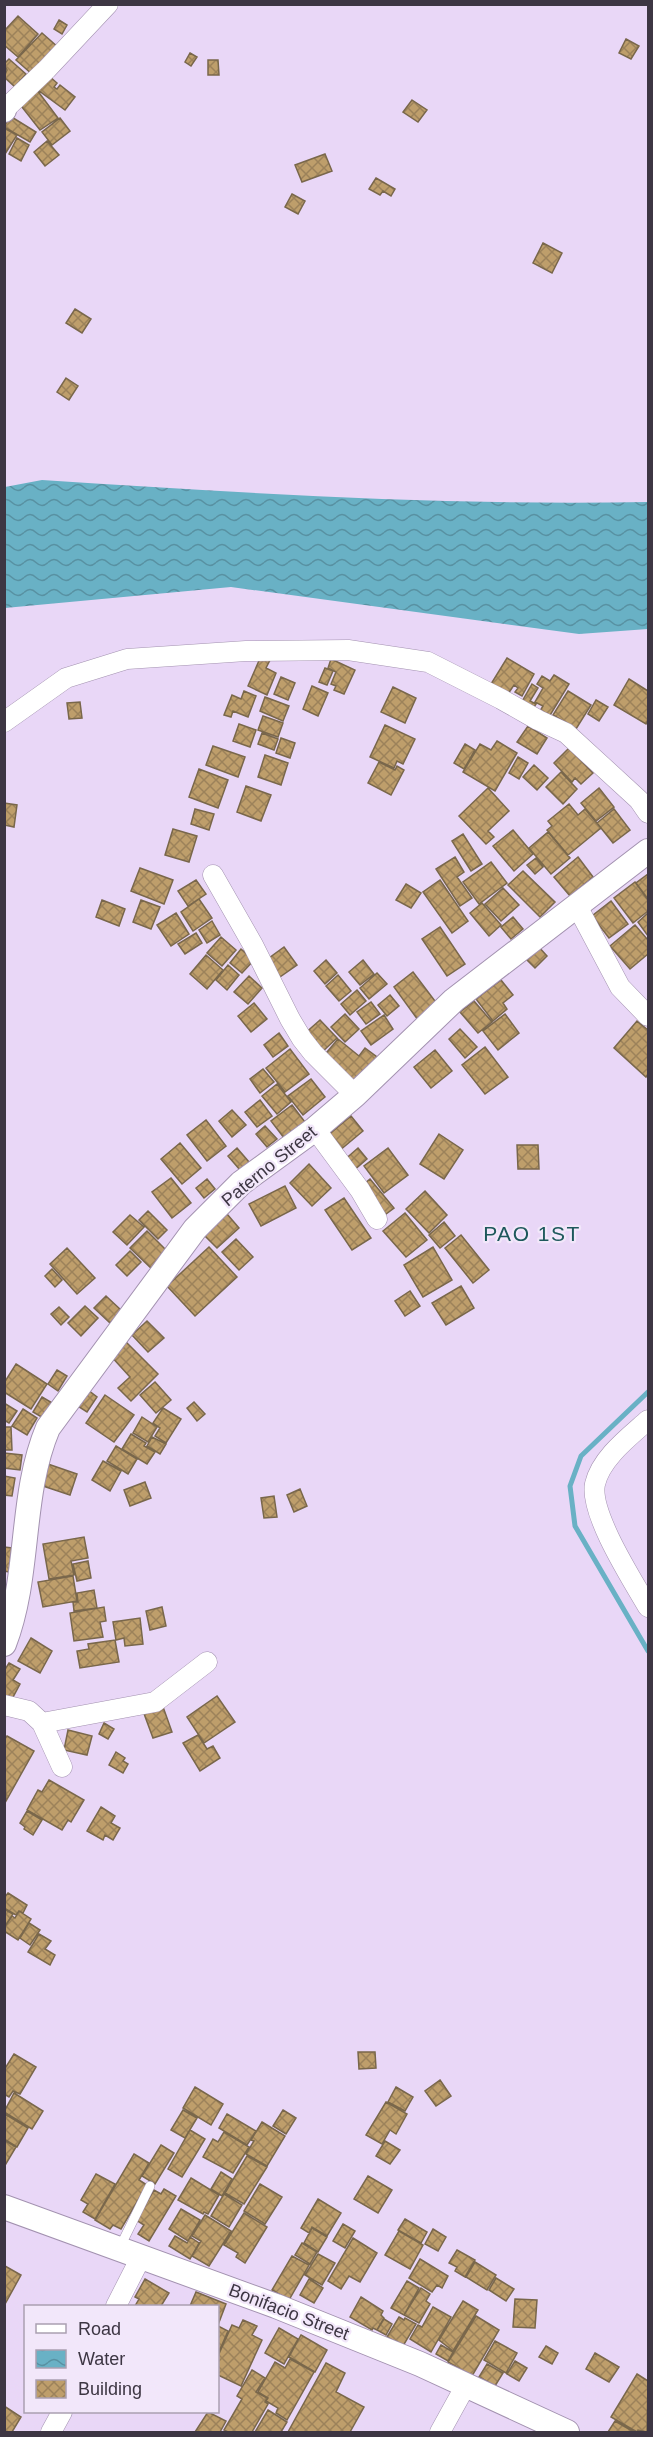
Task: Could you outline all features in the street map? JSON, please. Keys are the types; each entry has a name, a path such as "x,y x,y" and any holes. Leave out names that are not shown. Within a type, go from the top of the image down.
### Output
{"street":[{"path":"5,109 47,69 108,4"},
{"path":"4,722 66,678 127,659 246,651 348,650 428,662 566,733 639,800 648,813"},
{"name":"Paterno Street","path":"4,1644 13,1622 20,1591 27,1507 41,1445 48,1428 195,1229 242,1183 315,1129 355,1095 454,1000 648,851"},
{"path":"213,875 302,1038 313,1053 355,1095"},
{"path":"577,906 620,987 648,1016"},
{"path":"315,1129 360,1190 376,1219"},
{"path":"648,1420 613,1454 604,1467 596,1484 595,1497 619,1557 648,1607"},
{"path":"42,1723 155,1702 207,1662"},
{"path":"4,1705 29,1711 42,1723 62,1767"},
{"name":"Bonifacio Street","path":"4,2207 287,2310 420,2364 567,2433"},
{"path":"117,2305 141,2257"},
{"path":"440,2433 466,2385"},
{"path":"51,2433 61,2413"}],"lane":[{"path":"119,2249 150,2186"}],"water":[{"path":"42,480 269,494 421,500 648,502 648,629 579,634 231,587 5,608 5,487"}],"building":[{"path":"18,16 38,34 18,57 4,45 4,31"},
{"path":"59,20 67,25 62,34 54,29"},
{"path":"42,33 59,48 33,75 16,60"},
{"path":"626,39 639,46 631,59 619,53"},
{"path":"190,53 197,57 191,66 185,62"},
{"path":"9,59 26,74 15,87 4,77 7,70 4,64"},
{"path":"208,60 218,60 219,75 208,75"},
{"path":"49,76 57,83 54,87 57,89 60,85 75,97 65,110 38,90"},
{"path":"37,90 58,118 40,130 18,102"},
{"path":"412,100 427,110 418,122 403,112"},
{"path":"10,116 36,132 30,142 4,127"},
{"path":"60,118 70,131 52,145 42,132"},
{"path":"4,128 17,135 5,154 4,153"},
{"path":"17,138 29,145 21,161 9,154"},
{"path":"47,141 59,155 45,166 34,152"},
{"path":"325,154 332,171 302,182 295,165"},
{"path":"376,178 395,189 391,196 383,191 380,195 369,189"},
{"path":"292,194 305,201 298,214 285,207"},
{"path":"543,243 562,253 552,273 533,263"},
{"path":"75,309 91,319 82,333 66,323"},
{"path":"66,378 78,386 69,400 57,392"},
{"path":"261,656 270,660 266,668 276,673 267,695 248,686"},
{"path":"507,658 534,674 522,696 515,692 518,688 514,685 508,694 491,684"},
{"path":"331,659 355,670 344,694 334,690 336,686 331,684 336,672 328,668"},
{"path":"325,668 333,671 327,685 319,682"},
{"path":"554,675 569,684 549,717 540,711 543,706 535,702 543,688 537,684 542,676 550,681"},
{"path":"281,677 295,683 288,700 274,694"},
{"path":"629,679 648,691 646,724 614,705"},
{"path":"532,684 538,688 530,701 536,704 531,712 520,705"},
{"path":"312,686 328,693 318,716 303,709"},
{"path":"393,687 416,698 405,723 381,712"},
{"path":"244,691 256,696 248,717 233,711 231,717 224,715 232,695 241,699"},
{"path":"568,691 591,705 576,729 553,715"},
{"path":"265,697 289,706 283,721 260,711"},
{"path":"596,700 608,707 599,721 588,714"},
{"path":"80,702 82,718 69,719 67,703"},
{"path":"263,716 283,723 278,737 258,730"},
{"path":"239,724 256,730 250,747 233,741"},
{"path":"385,725 415,739 403,764 397,761 394,768 370,757"},
{"path":"528,726 547,738 537,754 517,742"},
{"path":"262,733 278,739 274,750 258,744"},
{"path":"281,738 295,743 290,758 276,753"},
{"path":"497,741 517,753 495,791 463,772 480,744 491,750"},
{"path":"465,744 475,750 464,769 454,763"},
{"path":"213,746 245,757 238,777 206,765"},
{"path":"569,748 593,773 581,784 575,778 572,782 554,763"},
{"path":"265,755 288,763 281,785 258,777"},
{"path":"518,757 528,763 519,779 509,773"},
{"path":"379,762 395,770 397,766 404,770 391,795 368,783"},
{"path":"534,765 548,778 537,790 523,777"},
{"path":"199,769 228,780 218,808 189,797"},
{"path":"561,772 577,789 563,804 546,787"},
{"path":"246,786 271,795 261,821 237,812"},
{"path":"488,788 509,811 488,831 494,837 486,844 459,816"},
{"path":"599,788 614,807 596,821 581,803"},
{"path":"4,803 17,805 14,827 4,825"},
{"path":"569,804 578,815 585,809 601,828 568,855 547,830 552,826 548,821"},
{"path":"195,809 214,814 209,830 191,824"},
{"path":"614,809 630,830 613,843 597,823"},
{"path":"173,829 197,836 189,862 165,855"},
{"path":"513,830 533,854 514,871 493,846"},
{"path":"548,832 570,858 551,874 529,848"},
{"path":"463,834 482,864 471,871 452,841"},
{"path":"455,857 464,872 457,877 472,898 460,906 436,869"},
{"path":"578,857 593,877 570,896 554,877"},
{"path":"536,858 543,867 535,874 527,865"},
{"path":"491,862 507,883 479,904 463,882"},
{"path":"140,868 173,880 164,904 131,891"},
{"path":"523,871 555,902 540,917 508,885"},
{"path":"648,874 648,899 636,883"},
{"path":"196,880 206,894 188,906 178,891"},
{"path":"440,880 468,921 452,933 423,892"},
{"path":"635,882 648,900 648,911 633,923 614,898"},
{"path":"406,884 421,893 411,908 396,900"},
{"path":"503,888 519,905 501,921 485,904"},
{"path":"199,899 212,918 193,931 181,912"},
{"path":"102,900 125,909 119,926 96,917"},
{"path":"141,900 160,907 151,929 133,922"},
{"path":"611,901 628,924 609,938 592,916"},
{"path":"482,903 501,925 489,936 470,913"},
{"path":"176,913 189,934 171,946 157,925"},
{"path":"648,913 648,936 638,922"},
{"path":"513,917 523,929 511,939 501,927"},
{"path":"212,921 220,935 207,943 199,930"},
{"path":"635,925 648,940 648,954 630,969 610,946"},
{"path":"440,927 465,964 447,976 422,939"},
{"path":"196,933 202,943 185,954 178,944"},
{"path":"221,937 236,950 222,966 207,953"},
{"path":"537,945 547,956 535,968 524,957"},
{"path":"284,947 297,965 277,979 265,961"},
{"path":"241,949 254,960 242,973 230,963"},
{"path":"206,955 223,970 207,989 190,974"},
{"path":"326,960 337,973 325,984 314,971"},
{"path":"363,960 374,974 360,985 349,972"},
{"path":"228,965 239,975 227,990 216,980"},
{"path":"413,972 438,1005 418,1020 394,987"},
{"path":"377,973 387,984 369,999 360,988"},
{"path":"338,975 351,991 339,1001 326,986"},
{"path":"249,976 262,988 248,1004 234,992"},
{"path":"501,980 513,995 503,1003 507,1009 493,1021 476,999"},
{"path":"357,990 366,1001 350,1015 341,1004"},
{"path":"390,995 399,1006 387,1016 378,1005"},
{"path":"474,1001 492,1022 478,1033 460,1012"},
{"path":"371,1002 380,1014 366,1024 357,1012"},
{"path":"254,1003 267,1019 251,1032 238,1016"},
{"path":"345,1014 359,1029 345,1042 331,1027"},
{"path":"505,1014 519,1033 498,1050 483,1031"},
{"path":"384,1015 393,1029 371,1045 361,1031"},
{"path":"320,1020 337,1038 320,1054 303,1035"},
{"path":"637,1021 648,1030 648,1074 646,1077 614,1048"},
{"path":"460,1029 477,1047 465,1058 449,1039"},
{"path":"279,1033 288,1046 273,1057 264,1045"},
{"path":"338,1039 359,1056 365,1048 377,1057 355,1084 322,1058"},
{"path":"485,1047 508,1077 485,1094 462,1065"},
{"path":"290,1049 309,1074 285,1092 266,1068"},
{"path":"435,1050 452,1071 431,1088 414,1067"},
{"path":"263,1069 274,1082 260,1093 250,1079"},
{"path":"311,1079 325,1097 303,1115 288,1096"},
{"path":"277,1084 291,1102 277,1114 262,1096"},
{"path":"260,1100 272,1116 257,1127 245,1112"},
{"path":"292,1105 305,1122 284,1138 271,1121"},
{"path":"232,1110 246,1125 232,1137 219,1121"},
{"path":"351,1116 363,1131 339,1151 327,1136"},
{"path":"206,1120 226,1146 207,1161 187,1135"},
{"path":"265,1126 277,1139 267,1147 256,1134"},
{"path":"439,1134 463,1150 444,1179 420,1164"},
{"path":"180,1143 201,1168 182,1184 161,1159"},
{"path":"517,1145 538,1145 539,1169 518,1169"},
{"path":"237,1148 249,1162 240,1170 228,1156"},
{"path":"358,1148 367,1159 352,1172 342,1162"},
{"path":"388,1148 408,1175 384,1193 364,1166"},
{"path":"309,1164 331,1188 312,1206 290,1183"},
{"path":"171,1178 191,1203 172,1218 152,1192"},
{"path":"207,1179 215,1189 204,1198 196,1188"},
{"path":"370,1179 394,1208 382,1217 359,1188"},
{"path":"285,1186 296,1208 261,1226 249,1204"},
{"path":"425,1191 447,1215 429,1233 406,1209"},
{"path":"344,1198 371,1238 352,1250 325,1210"},
{"path":"148,1211 167,1230 158,1239 139,1220"},
{"path":"405,1213 427,1240 406,1257 383,1231"},
{"path":"227,1214 239,1228 217,1248 204,1235"},
{"path":"130,1215 144,1227 127,1245 113,1232"},
{"path":"444,1222 455,1236 440,1248 429,1235"},
{"path":"147,1231 170,1254 154,1271 130,1248"},
{"path":"461,1235 489,1270 473,1283 445,1248"},
{"path":"236,1239 253,1257 239,1270 222,1252"},
{"path":"209,1247 237,1277 195,1316 167,1286"},
{"path":"433,1247 452,1280 423,1297 404,1265"},
{"path":"67,1248 95,1278 77,1294 50,1264"},
{"path":"130,1251 141,1262 127,1276 116,1265"},
{"path":"52,1269 62,1280 55,1287 45,1276"},
{"path":"461,1286 474,1308 446,1325 432,1303"},
{"path":"410,1291 420,1306 405,1316 395,1301"},
{"path":"106,1296 122,1311 110,1323 94,1308"},
{"path":"85,1306 98,1318 81,1336 68,1323"},
{"path":"59,1307 69,1317 61,1325 51,1314"},
{"path":"147,1321 164,1338 148,1352 132,1335"},
{"path":"125,1341 158,1374 131,1401 118,1388 130,1377 110,1355"},
{"path":"16,1364 47,1384 31,1409 4,1392 4,1383"},
{"path":"57,1370 67,1376 58,1391 48,1384"},
{"path":"155,1382 171,1400 156,1413 140,1395"},
{"path":"84,1387 97,1397 87,1412 73,1403"},
{"path":"105,1395 134,1415 114,1442 86,1423"},
{"path":"42,1397 54,1404 45,1419 33,1412"},
{"path":"194,1402 205,1414 197,1421 187,1408"},
{"path":"4,1403 17,1411 9,1423 4,1420"},
{"path":"163,1408 181,1419 166,1443 155,1436 160,1428 153,1423"},
{"path":"23,1409 37,1418 27,1435 12,1426"},
{"path":"142,1417 157,1427 148,1442 133,1433"},
{"path":"4,1427 11,1427 12,1450 4,1450"},
{"path":"131,1434 155,1452 147,1464 122,1449"},
{"path":"152,1437 166,1444 160,1454 147,1446"},
{"path":"116,1446 137,1459 128,1474 107,1461"},
{"path":"4,1453 22,1455 20,1470 4,1468"},
{"path":"103,1461 121,1471 110,1491 92,1480"},
{"path":"45,1463 77,1474 70,1495 37,1484"},
{"path":"4,1476 15,1478 12,1496 4,1495"},
{"path":"145,1482 151,1498 130,1506 124,1490"},
{"path":"300,1489 307,1506 294,1512 287,1495"},
{"path":"274,1496 277,1517 264,1518 261,1498"},
{"path":"84,1537 88,1558 71,1561 74,1575 49,1579 43,1544"},
{"path":"4,1547 12,1548 9,1572 4,1571"},
{"path":"88,1561 91,1578 77,1581 73,1564"},
{"path":"73,1576 77,1601 43,1607 38,1582"},
{"path":"94,1590 97,1608 74,1611 73,1602 78,1602 77,1593"},
{"path":"104,1607 106,1621 100,1622 103,1637 74,1641 70,1613"},
{"path":"162,1607 166,1626 150,1630 146,1611"},
{"path":"140,1618 143,1644 125,1646 124,1638 116,1640 113,1622"},
{"path":"31,1638 52,1651 40,1673 18,1661"},
{"path":"115,1640 119,1662 80,1668 77,1651 89,1649 88,1644"},
{"path":"9,1663 20,1669 13,1680 20,1684 12,1699 4,1695 4,1671"},
{"path":"217,1696 235,1722 204,1743 187,1717"},
{"path":"162,1704 172,1732 153,1738 143,1711"},
{"path":"104,1723 114,1729 108,1739 99,1734"},
{"path":"68,1730 92,1736 87,1755 64,1750"},
{"path":"198,1735 207,1749 213,1746 220,1758 200,1771 183,1743"},
{"path":"7,1736 34,1751 6,1801 4,1740"},
{"path":"116,1752 125,1758 123,1761 128,1764 123,1773 109,1765"},
{"path":"49,1780 84,1800 71,1822 68,1820 62,1830 27,1810 38,1790 42,1792"},
{"path":"101,1807 115,1816 111,1823 120,1828 113,1840 105,1835 103,1840 87,1831"},
{"path":"27,1811 42,1820 33,1835 20,1823"},
{"path":"8,1893 27,1905 23,1913 19,1911 16,1915 4,1908 4,1898"},
{"path":"4,1909 13,1914 5,1926 4,1925"},
{"path":"19,1911 31,1919 18,1940 4,1931 4,1928 12,1916 15,1918"},
{"path":"29,1923 40,1930 30,1945 20,1938"},
{"path":"39,1934 51,1941 45,1949 55,1955 50,1965 28,1952"},
{"path":"358,2052 375,2052 376,2068 359,2069"},
{"path":"14,2054 36,2067 20,2094 13,2091 9,2097 4,2094 4,2070"},
{"path":"440,2080 451,2096 436,2106 425,2091"},
{"path":"195,2087 223,2104 211,2125 183,2108"},
{"path":"396,2087 413,2097 405,2111 388,2102"},
{"path":"14,2093 43,2111 32,2129 4,2112"},
{"path":"386,2102 407,2114 396,2134 390,2130 382,2144 366,2135"},
{"path":"183,2110 197,2118 185,2138 171,2130"},
{"path":"283,2110 296,2118 286,2134 273,2126"},
{"path":"5,2114 28,2128 17,2147 4,2139"},
{"path":"227,2114 256,2131 247,2145 219,2128"},
{"path":"262,2122 285,2136 267,2166 246,2154"},
{"path":"190,2130 205,2139 182,2177 168,2169"},
{"path":"224,2132 249,2147 233,2173 203,2157 213,2139 218,2142"},
{"path":"4,2140 16,2147 4,2167"},
{"path":"385,2141 400,2150 390,2164 376,2156"},
{"path":"161,2145 174,2153 155,2184 142,2176"},
{"path":"134,2154 149,2163 139,2180 147,2185 121,2229 113,2225 110,2229 95,2220"},
{"path":"247,2156 267,2167 244,2204 225,2193"},
{"path":"221,2172 232,2179 222,2196 211,2189"},
{"path":"96,2174 115,2184 95,2219 83,2212 88,2204 81,2200"},
{"path":"368,2176 392,2190 378,2213 354,2199"},
{"path":"191,2178 219,2195 208,2214 204,2212 203,2214 178,2200"},
{"path":"260,2184 282,2197 265,2224 244,2211"},
{"path":"164,2189 176,2196 149,2241 138,2234 144,2225 136,2220 154,2190 161,2194"},
{"path":"224,2194 242,2205 229,2227 211,2216"},
{"path":"318,2199 341,2213 327,2236 312,2227 309,2233 301,2228"},
{"path":"181,2209 200,2220 188,2241 169,2229"},
{"path":"244,2213 267,2227 245,2263 236,2257 238,2253 224,2245"},
{"path":"205,2215 231,2231 209,2266 192,2256 201,2241 192,2236"},
{"path":"405,2219 427,2232 421,2243 398,2230"},
{"path":"343,2224 355,2231 345,2248 333,2241"},
{"path":"312,2228 327,2237 318,2252 304,2243"},
{"path":"433,2229 446,2237 438,2251 425,2244"},
{"path":"399,2231 423,2245 410,2269 385,2255"},
{"path":"175,2236 187,2243 190,2237 199,2243 190,2259 169,2246"},
{"path":"353,2238 377,2253 360,2282 349,2276 341,2289 328,2281"},
{"path":"302,2243 317,2252 310,2264 295,2255"},
{"path":"457,2250 475,2260 465,2277 455,2271 457,2267 449,2263"},
{"path":"318,2254 335,2263 322,2285 305,2275"},
{"path":"292,2256 309,2265 289,2300 272,2290"},
{"path":"420,2259 448,2276 442,2288 437,2285 432,2292 409,2278"},
{"path":"475,2262 496,2275 487,2290 466,2277"},
{"path":"4,2267 21,2275 4,2306"},
{"path":"496,2278 514,2289 506,2301 489,2290"},
{"path":"145,2279 169,2293 162,2305 136,2305 139,2299 135,2297"},
{"path":"309,2279 323,2288 314,2303 300,2295"},
{"path":"407,2281 419,2288 404,2315 391,2308"},
{"path":"421,2288 430,2294 426,2301 430,2304 419,2323 404,2315"},
{"path":"196,2292 226,2304 219,2322 219,2305 190,2305"},
{"path":"361,2297 383,2311 381,2315 384,2318 377,2330 373,2328 372,2330 350,2317"},
{"path":"515,2299 537,2300 535,2328 513,2327"},
{"path":"463,2301 478,2310 453,2351 439,2340"},
{"path":"433,2307 451,2317 431,2352 410,2339 418,2325 422,2327"},
{"path":"476,2316 499,2330 472,2376 448,2362"},
{"path":"399,2317 416,2324 403,2346 387,2337"},
{"path":"384,2319 392,2324 386,2335 377,2330"},
{"path":"243,2320 257,2326 252,2335 262,2340 241,2386 219,2375 219,2354 232,2325 239,2328"},
{"path":"219,2326 228,2331 219,2352"},
{"path":"279,2328 298,2339 284,2364 265,2353"},
{"path":"301,2335 327,2350 315,2372 289,2357"},
{"path":"495,2341 517,2353 506,2373 484,2360"},
{"path":"441,2345 453,2352 448,2361 436,2354"},
{"path":"546,2346 558,2353 552,2364 539,2357"},
{"path":"595,2353 619,2367 609,2382 586,2369"},
{"path":"290,2359 314,2372 287,2420 276,2413 278,2408 266,2401 268,2398 258,2392 275,2362 285,2368"},
{"path":"515,2361 527,2368 519,2381 507,2374"},
{"path":"326,2363 345,2373 336,2392 364,2407 350,2432 288,2432"},
{"path":"487,2364 503,2373 495,2386 479,2377"},
{"path":"252,2370 265,2378 256,2392 267,2398 265,2402 268,2404 252,2432 228,2432 224,2430 242,2399 237,2396"},
{"path":"637,2374 648,2381 647,2432 638,2430 637,2432 611,2417"},
{"path":"4,2406 21,2417 12,2432 4,2432"},
{"path":"268,2410 287,2422 281,2432 255,2432"},
{"path":"207,2413 226,2421 220,2432 195,2432"},
{"path":"615,2421 634,2432 608,2432"}],"waterway":[{"path":"648,1392 581,1456 570,1486 575,1526 648,1651"}],"district":[{"name":"PAO 1ST","path":"532,1233"}]}
